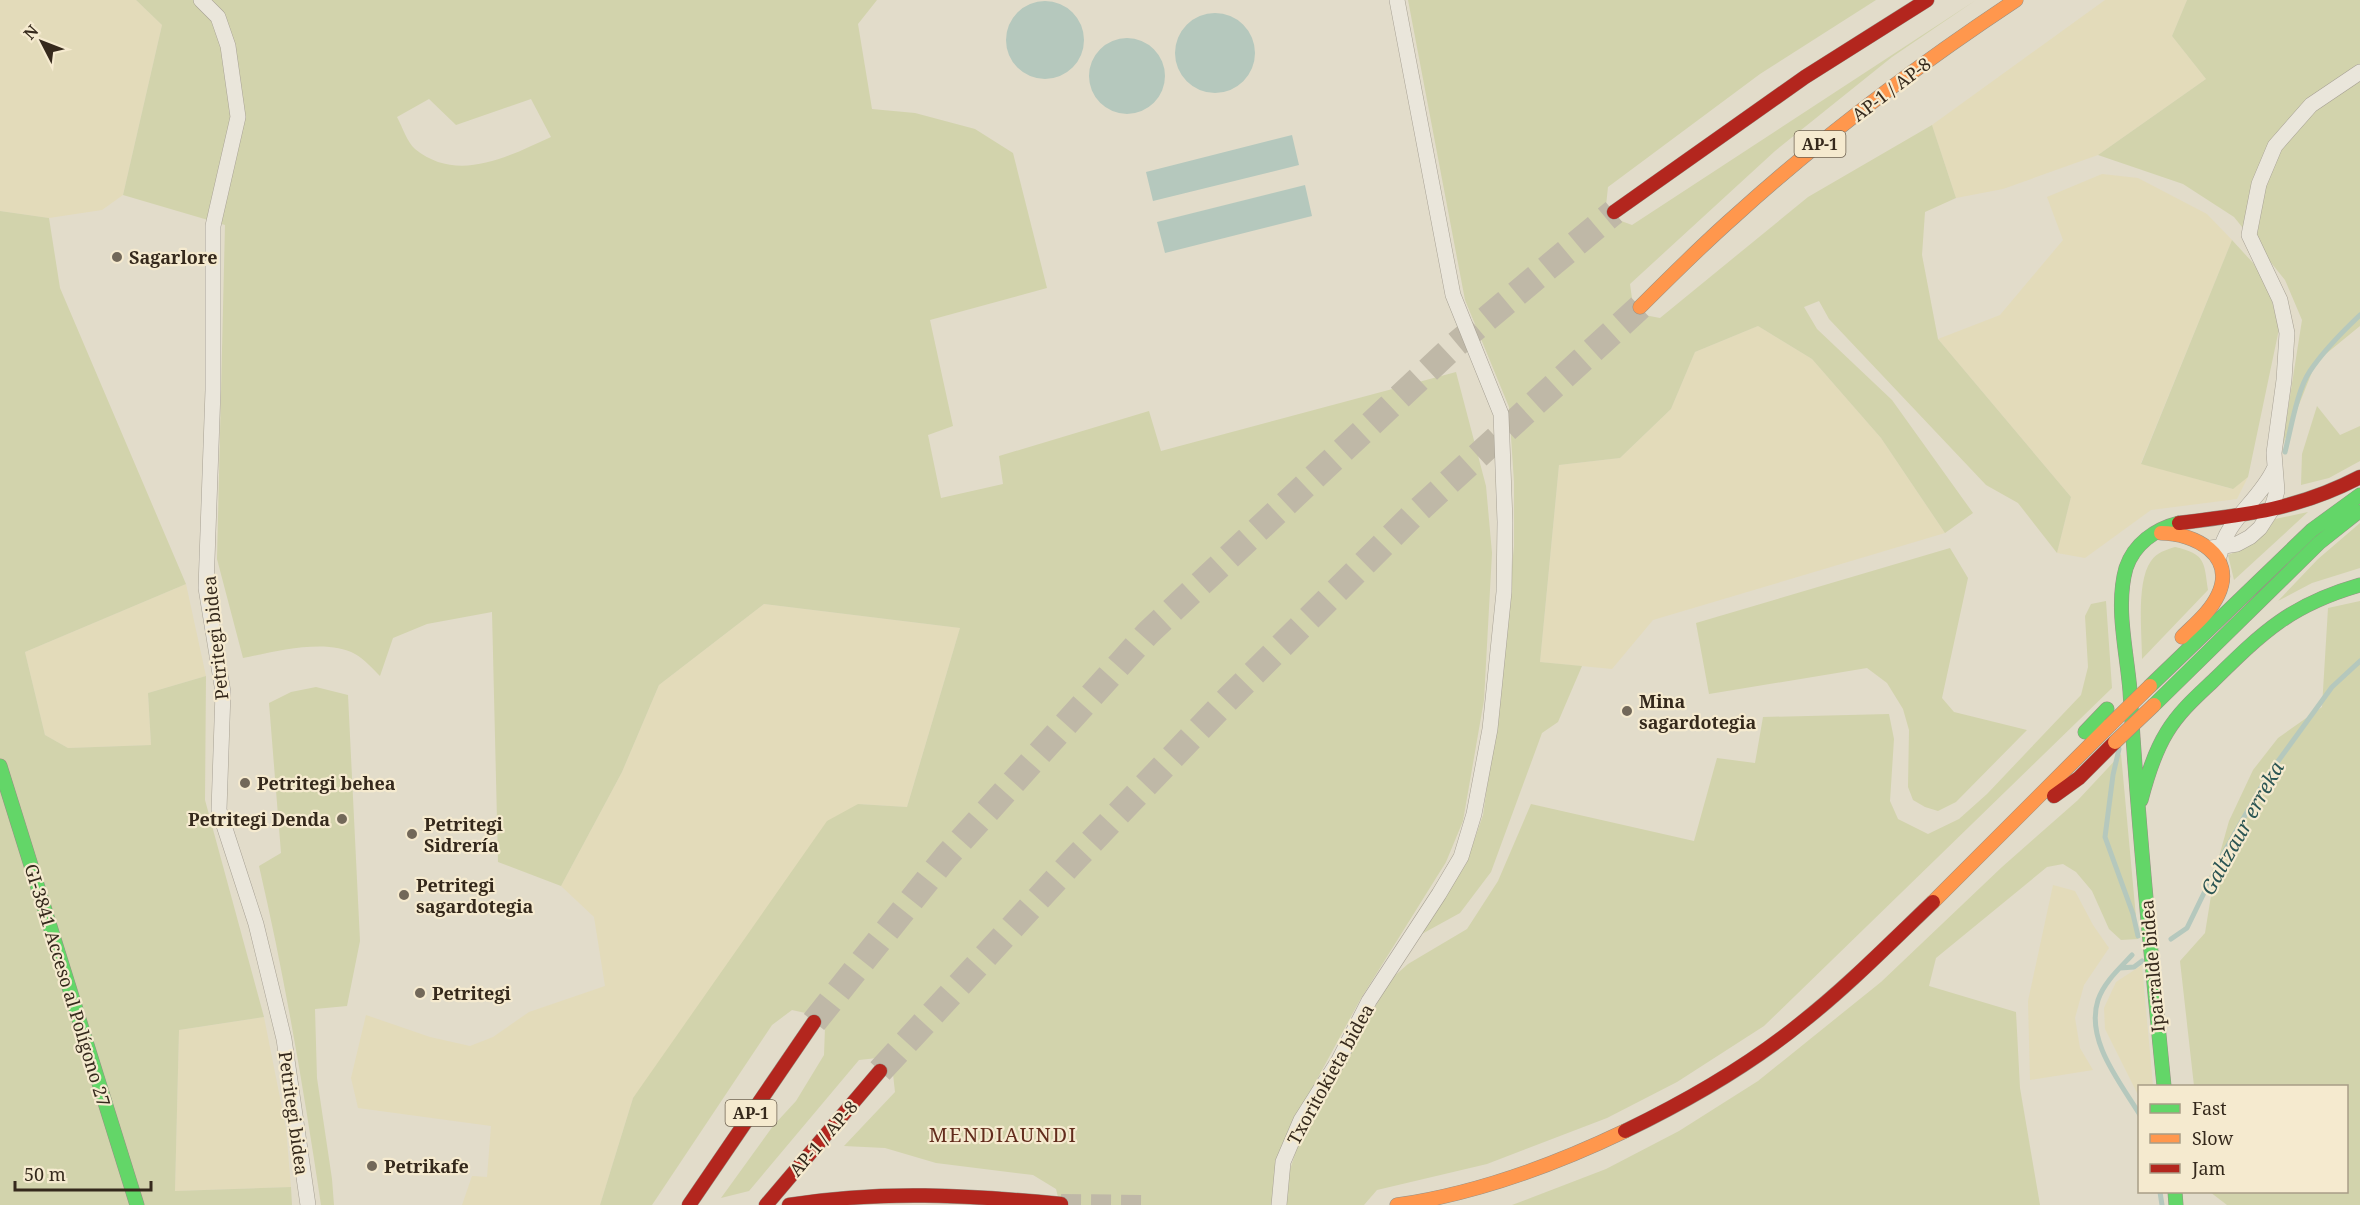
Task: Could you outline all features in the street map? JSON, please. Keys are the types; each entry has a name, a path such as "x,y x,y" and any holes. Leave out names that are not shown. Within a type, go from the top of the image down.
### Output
{"main road":[{"path":"1614,212 1805,77 1927,0"},
{"name":"AP-1 / AP-8","path":"1640,307 1748,204 1867,105 1983,21 2016,0"},
{"path":"2142,846 2124,609 2125,574 2129,559 2153,535 2177,523 2239,516 2304,504 2360,477"},
{"path":"1397,1205 1449,1196 1540,1166 1596,1144 1709,1087 1761,1053 1816,1011 1902,933 2023,814 2110,724 2312,530 2360,495"},
{"path":"2023,814 2057,795 2071,783 2319,543 2360,511"},
{"path":"1902,933 1933,891 2107,710 2199,620 2219,592 2222,580 2217,552 2203,542 2180,533 2169,532 2153,535"},
{"path":"2138,813 2172,724 2181,712 2257,637 2277,621 2323,595 2360,585"},
{"path":"2142,846 2160,754 2209,685"},
{"path":"2131,701 2136,719 2160,754"},
{"path":"2140,726 2159,728 2172,724"},
{"path":"2133,749 2147,758 2160,754"},
{"name":"GI-3841 Acceso al Polígono 27","path":"0,766 135,1199"},
{"name":"Iparralde bidea","path":"2142,846 2164,1085"},
{"name":"AP-1","path":"689,1205 814,1022"},
{"name":"AP-1 / AP-8","path":"766,1205 880,1071"},
{"path":"789,1205 820,1199 883,1194 960,1195 1061,1204"}],"street":[{"name":"Petritegi bidea","path":"201,0 218,17 228,46 238,117 213,226 213,390 206,588 223,692 219,810 256,924 284,1039 308,1205"},
{"name":"Txoritokieta bidea","path":"1279,1205 1283,1162 1301,1120 1339,1060 1369,1001 1461,857 1474,814 1492,706 1504,592 1505,522 1501,414 1453,296 1396,0"},
{"path":"2217,552 2250,537 2271,511 2277,491 2275,475 2287,333 2280,300 2249,235 2259,184 2275,146 2311,105 2360,72"},
{"path":"2275,475 2288,494 2304,504"},
{"path":"2217,552 2239,516 2275,475"}],"shaded area":[{"path":"0,0 136,0 162,25 123,195 102,210 49,218 0,211"},
{"path":"2105,0 2187,0 2172,36 2206,79 2098,155 2003,189 1956,198 1932,125"},
{"path":"1037,1 1053,1 1067,7 1078,18 1084,32 1084,48 1078,62 1067,73 1053,79 1037,79 1023,73 1012,62 1006,48 1006,32 1012,18 1023,7"},
{"path":"1215,13 1230,16 1243,25 1252,38 1255,53 1252,68 1243,81 1230,90 1215,93 1200,90 1187,81 1178,68 1175,53 1178,38 1187,25 1200,16"},
{"path":"1120,38 1134,38 1148,44 1159,55 1165,69 1162,91 1154,103 1134,114 1120,114 1106,108 1095,97 1089,83 1089,69 1095,55 1106,44"},
{"path":"1292,135 1299,165 1153,201 1146,172"},
{"path":"2102,174 2138,178 2207,214 2232,240 2141,463 2232,489 2248,477 2237,499 2151,510 2085,558 2057,553 2071,497 1938,339 2000,315 2063,240 2047,197"},
{"path":"1305,185 1312,216 1165,253 1157,222"},
{"path":"1758,326 1812,359 1881,438 1945,533 1653,620 1612,669 1540,662 1559,465 1620,458 1671,409 1695,352"},
{"path":"186,584 206,676 148,693 151,745 68,748 45,735 25,652"},
{"path":"764,604 960,628 907,807 858,804 633,1098 600,1205 462,1205 472,1176 487,1177 491,1126 358,1108 351,1078 366,1015 430,1037 470,1046 493,1037 529,1012 605,986 594,917 561,886 622,772 659,685"},
{"path":"2053,885 2075,891 2093,925 2109,948 2084,985 2075,1018 2080,1048 2093,1070 2030,1080 2028,1001"},
{"path":"2142,965 2153,1085 2138,1085 2138,1095 2105,1029 2104,1008 2116,982"},
{"path":"264,1017 286,1128 291,1187 175,1191 179,1030"}],"green space":[{"path":"136,0 877,0 858,24 872,109 915,113 975,129 1013,153 1047,288 930,320 953,426 928,435 941,498 1003,484 999,456 1149,411 1161,451 1456,372 1486,486 1492,553 1484,700 1463,821 1446,862 1360,1000 1295,1120 1273,1205 1060,1205 1056,1189 1033,1175 936,1163 885,1148 844,1146 895,1092 893,1074 877,1058 859,1060 749,1191 721,1198 773,1126 796,1101 824,1055 825,1028 810,1014 792,1010 772,1025 652,1205 600,1205 633,1098 827,821 858,804 907,807 960,628 764,604 659,685 622,772 561,886 498,862 492,612 427,624 393,638 380,676 355,654 330,647 284,650 243,658 217,559 225,225 123,195 162,25","holes":["429,99 456,125 531,99 551,137 518,152 483,163 466,166 448,165 431,159 415,149 397,117"]},
{"path":"1408,0 1876,0 1760,74 1608,187 1605,215 1632,225 1976,0 1892,57 1775,151 1630,284 1634,313 1660,318 1808,197 1932,125 1956,198 1925,212 1922,255 1938,339 2071,497 2057,553 2018,503 1986,485 1829,319 1819,301 1804,307 1817,329 1892,400 1973,513 1945,533 1881,438 1812,359 1758,326 1695,352 1671,409 1620,458 1559,465 1540,662 1582,666 1558,722 1542,733 1491,872 1460,913 1420,935 1466,864 1483,815 1498,710 1514,546 1514,482 1509,407 1465,300"},
{"path":"2187,0 2360,0 2360,326 2316,362 2282,447 2302,320 2285,280 2234,217 2183,184 2098,155 2206,79 2172,36"},
{"path":"0,211 49,218 60,288 186,584 25,652 45,735 68,748 151,745 148,693 206,676 205,800 264,1017 179,1030 175,1191 291,1187 292,1205 0,1205"},
{"path":"2232,240 2254,264 2270,293 2279,329 2248,477 2233,489 2141,464"},
{"path":"2317,406 2340,435 2360,426 2360,461 2329,478 2301,485 2302,454"},
{"path":"2308,512 2234,580 2228,555 2255,542 2275,519"},
{"path":"2360,523 2360,568 2312,583 2278,601 2318,559"},
{"path":"2175,547 2193,553 2202,561 2208,590 2142,659 2141,608 2146,570 2156,555"},
{"path":"1950,548 1968,578 1942,698 1954,712 2027,730 1956,802 1938,811 1913,800 1908,787 1909,730 1903,709 1887,683 1867,668 1709,694 1696,623"},
{"path":"2106,601 2112,688 1764,1026 1677,1082 1607,1118 1487,1164 1377,1190 1364,1205 1285,1205 1289,1173 1299,1141 1391,979 1408,964 1467,929 1498,881 1531,804 1694,841 1717,758 1755,763 1763,717 1889,714 1894,739 1890,801 1898,819 1928,834 1959,819 1987,794 2081,695 2088,667 2085,616 2091,604"},
{"path":"2360,601 2360,1205 2227,1205 2211,1193 2348,1193 2348,1085 2194,1085 2180,961 2205,933 2215,871 2229,821 2253,770 2278,738 2322,707 2328,608"},
{"path":"316,687 348,695 360,941 347,1006 315,1009 317,1078 334,1205 321,1205 293,1035 259,866 281,853 269,703 291,692"},
{"path":"2121,754 2138,939 2121,940 2109,929 2092,891 2076,872 2063,864 2047,867 1936,958 1929,986 2016,1012 2020,1088 2040,1205 1512,1205 1606,1169 1679,1131 1758,1081 1881,982 2002,867 2078,800"}],"waterway":[{"path":"2285,452 2305,379 2327,349 2360,315"},
{"name":"Galtzaur erreka","path":"2171,939 2187,928 2222,856 2268,775 2332,687 2360,661"},
{"path":"2119,749 2113,775 2105,837 2133,914 2138,936"},
{"path":"2132,955 2104,987 2095,1015 2100,1045 2114,1075 2138,1112"},
{"name":"Galtzaur erreka","path":"2120,968 2134,967 2142,961"},
{"path":"2160,1193 2162,1205"}],"tunnel":[{"path":"814,1022 946,857 1148,633 1453,347 1614,212"},
{"path":"880,1071 1074,860 1229,698 1411,517 1640,307"},
{"path":"1061,1204 1149,1205"}],"traffic: fast":[{"path":"2150,686 2312,530 2360,495"},
{"path":"2154,705 2319,543 2358,512"},
{"path":"2164,1085 2145,888 2122,598 2126,568 2134,552 2146,539 2162,529 2179,523"},
{"path":"2141,800 2151,765 2162,740 2194,699 2247,648 2279,622 2315,602 2360,585"},
{"path":"2085,732 2107,709"},
{"path":"0,766 137,1205"},
{"path":"2175,1193 2176,1205"}],"traffic: slow":[{"path":"1640,307 1711,238 1802,158 1907,76 2016,0"},
{"path":"2161,533 2174,534 2199,542 2217,558 2222,568 2222,581 2215,601 2202,618 2182,637"},
{"path":"2110,725 2150,686"},
{"path":"2115,742 2154,705"},
{"path":"1933,902 2110,725"},
{"path":"1397,1205 1456,1194 1514,1177 1625,1131"}],"traffic: jam":[{"path":"1614,212 1805,77 1927,0"},
{"path":"2179,523 2227,517 2294,504 2360,477"},
{"path":"2054,796 2079,778 2115,742"},
{"path":"1625,1131 1716,1082 1781,1039 1835,994 1933,902"},
{"path":"689,1205 814,1022"},
{"path":"766,1205 880,1071"},
{"path":"789,1205 823,1200 891,1196 959,1196 1061,1204"}],"place":[{"name":"Sagarlore","path":"117,257"},
{"name":"Mina sagardotegia","path":"1627,711"},
{"name":"Petritegi behea","path":"245,783"},
{"name":"Petritegi Denda","path":"342,819"},
{"name":"Petritegi Sidrería","path":"412,834"},
{"name":"Petritegi sagardotegia","path":"404,895"},
{"name":"Petritegi","path":"420,993"},
{"name":"Petrikafe","path":"372,1166"}],"district":[{"name":"MENDIAUNDI","path":"1003,1134"}]}
